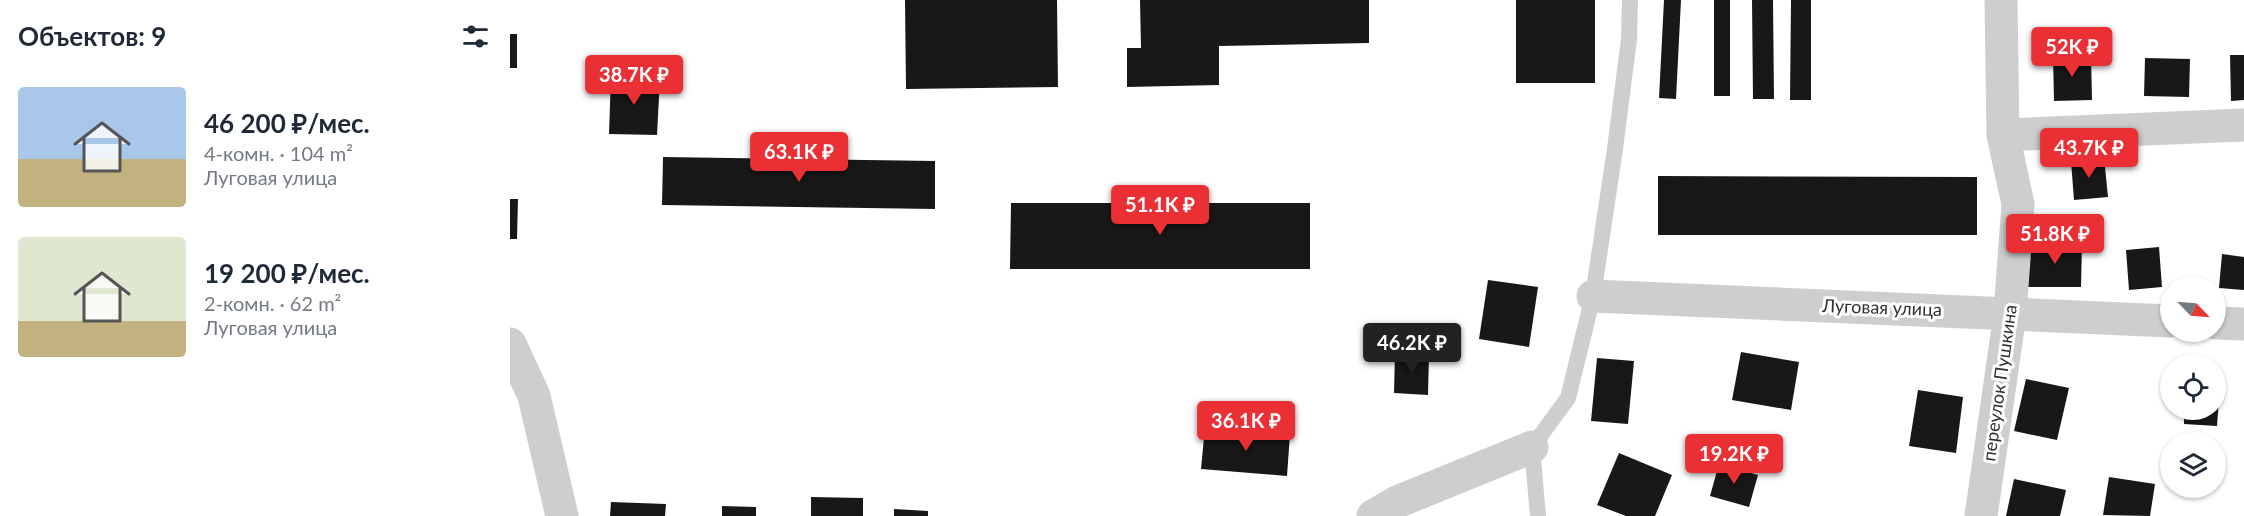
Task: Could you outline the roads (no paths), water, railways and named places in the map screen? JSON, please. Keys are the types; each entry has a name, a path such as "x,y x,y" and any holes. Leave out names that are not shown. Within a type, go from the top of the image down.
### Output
{"street":[{"name":"переулок Пушкина","path":"1981,516 2010,314 2018,204 2003,135 2001,0"},
{"path":"2003,135 2244,125"},
{"name":"Луговая улица","path":"1593,296 2160,321"},
{"path":"2226,323 2244,324"},
{"path":"510,344 534,396 562,516"},
{"path":"1373,516 1396,502 1532,447"}],"lane":[{"path":"1538,516 1532,447 1568,398 1593,296 1629,39 1630,0"}]}
